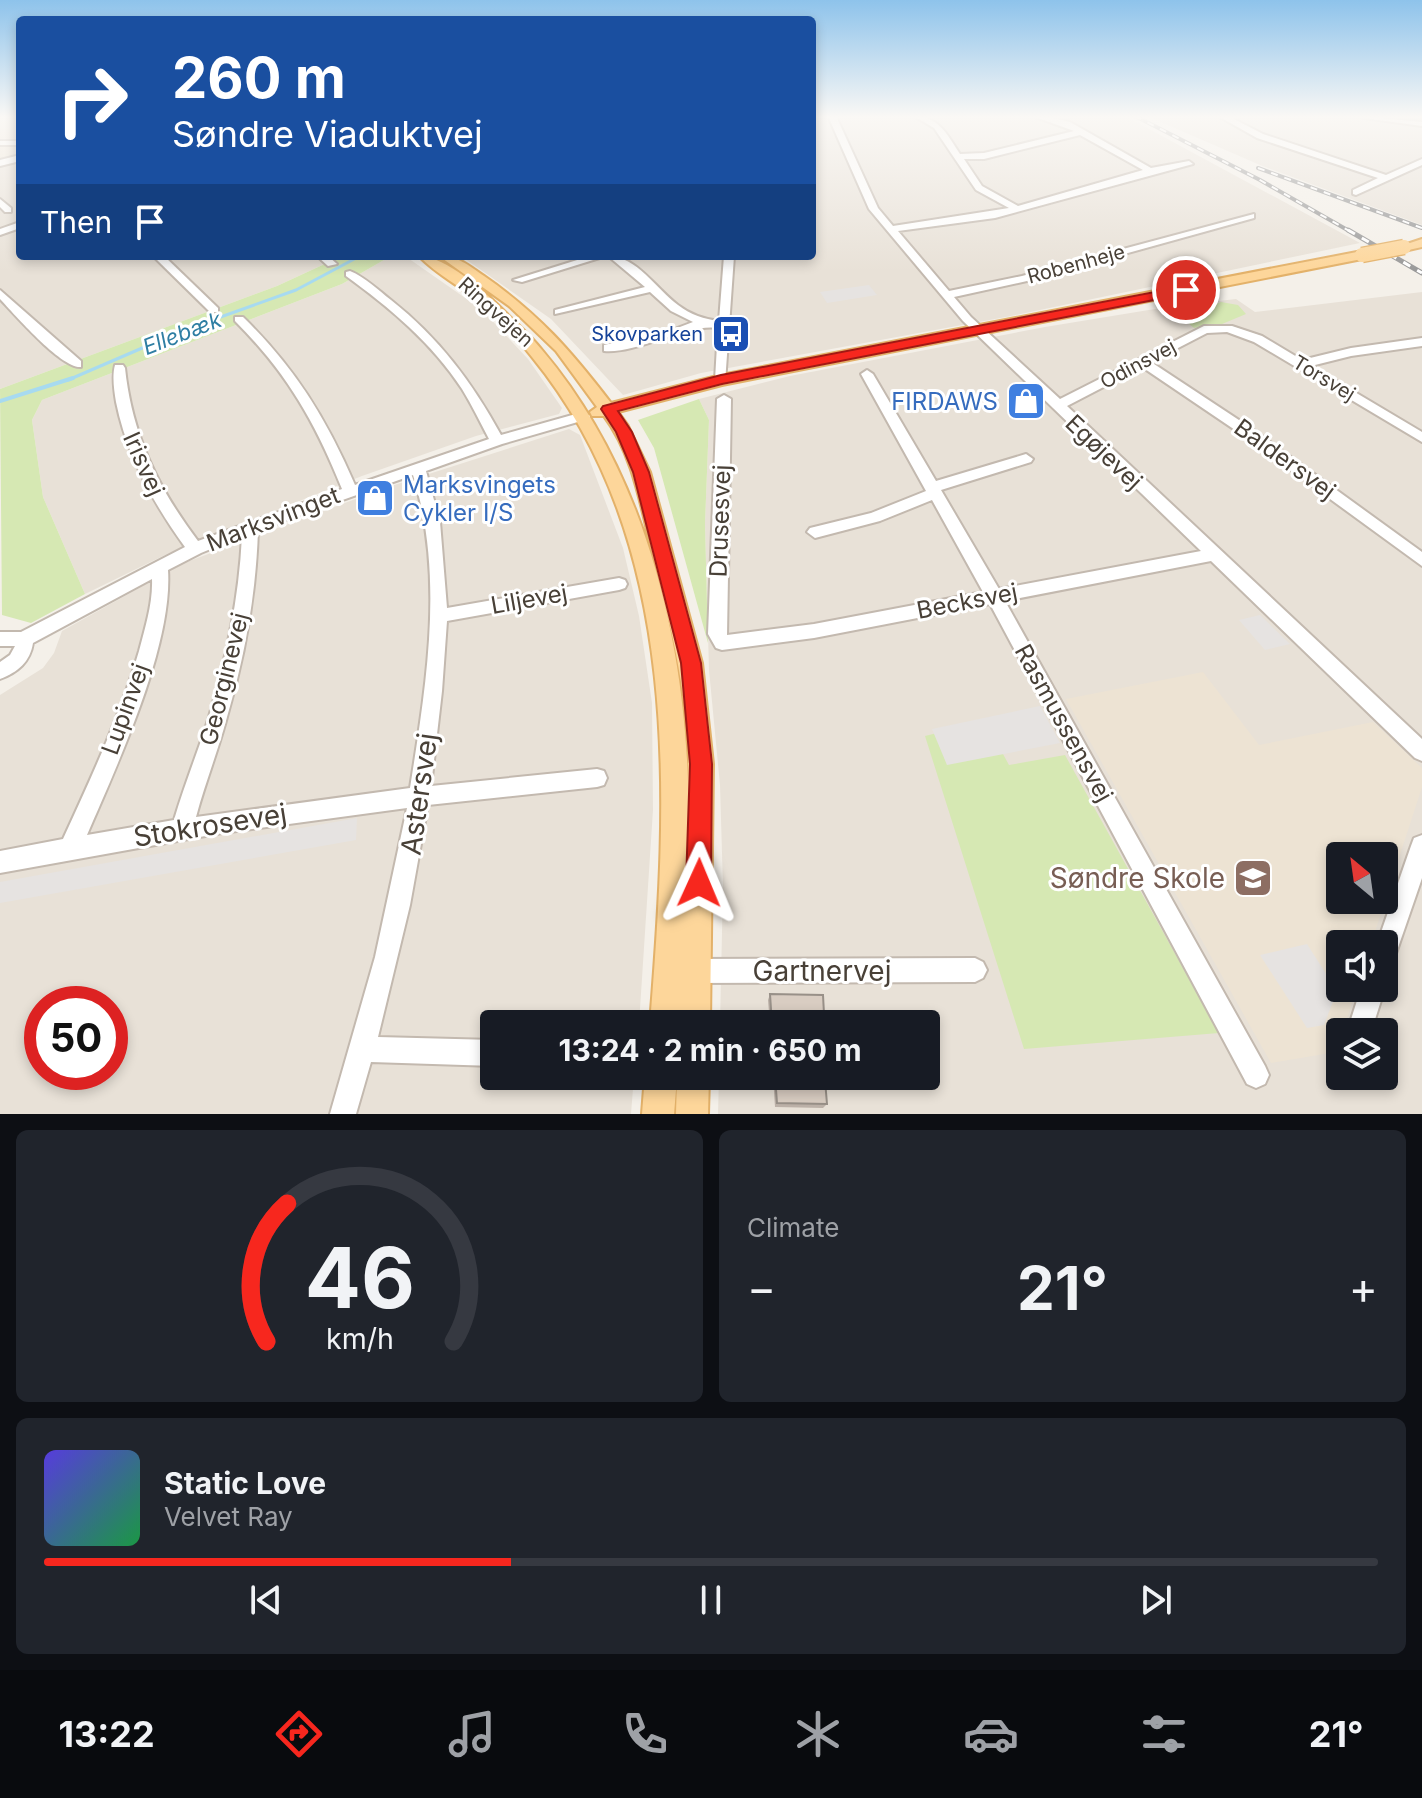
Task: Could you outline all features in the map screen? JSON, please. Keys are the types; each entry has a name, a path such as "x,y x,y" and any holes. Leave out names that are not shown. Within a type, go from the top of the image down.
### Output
{"main road":[{"path":"583,416 721,380 1422,243"},
{"name":"Ringvejen","path":"432,260 473,288 518,328 542,356 583,416 615,480 640,551 664,665 675,761 675,828 666,1010"},
{"name":"Ringvejen","path":"452,260 514,303 580,370 624,432 641,472 691,663 701,764 696,1010"},
{"path":"658,1114 660,1090"},
{"path":"692,1114 693,1090"}],"street":[{"name":"Egøjevej","path":"855,168 871,205 979,331 1422,752"},
{"path":"965,168 979,188 1017,209"},
{"path":"1145,168 1150,171"},
{"path":"891,229 995,215 1167,168"},
{"path":"1356,168 1386,178"},
{"path":"1356,192 1409,168"},
{"name":"Robenheje","path":"946,295 1023,279 1251,216"},
{"path":"162,260 214,310"},
{"path":"327,260 332,264"},
{"path":"518,280 587,260"},
{"path":"619,260 638,272 681,315 700,324"},
{"path":"721,380 722,325 729,260"},
{"path":"350,274 404,316 436,348 463,380 497,441"},
{"path":"559,312 653,288"},
{"path":"0,293 37,331 77,364"},
{"path":"239,319 288,369 311,403 350,490"},
{"path":"608,348 700,324 722,325"},
{"name":"Odinsvej","path":"1057,406 1204,330 1221,328"},
{"name":"Torsvej","path":"1221,328 1258,339 1422,438"},
{"path":"1302,364 1351,352 1422,342"},
{"name":"Baldersvej","path":"1143,362 1257,438 1422,560"},
{"name":"Irisvej","path":"119,368 124,413 144,472 162,505 195,549"},
{"name":"Rasmussensvej","path":"867,374 994,596 1256,1075"},
{"name":"Drusesvej","path":"722,643 717,634 724,399"},
{"name":"Marksvinget","path":"22,640 160,566 250,527 497,441 583,416"},
{"path":"815,532 875,517 933,490 1026,459"},
{"name":"Astersvej","path":"343,1114 397,921 426,763 438,616 435,536 418,468"},
{"name":"Georginevej","path":"182,829 232,663 245,590 250,527"},
{"name":"Becksvej","path":"722,643 814,631 1213,555"},
{"name":"Lupinvej","path":"70,848 122,726 142,666 163,584 160,566"},
{"name":"Liljevej","path":"438,616 619,584"},
{"path":"0,639 12,637 24,643 22,654 0,671"},
{"name":"Stokrosevej","path":"0,862 182,829 420,795 597,778"},
{"path":"1393,930 1422,846"},
{"name":"Gartnervej","path":"668,971 975,970"},
{"path":"363,1049 480,1053"}],"shaded area":[{"path":"0,168 16,168 16,260 333,260 277,286 0,389"},
{"path":"816,168 1221,168 1360,243 1006,317 701,373 623,395 551,319 467,260 816,260"},
{"path":"1268,168 1422,168 1422,225"},
{"path":"384,260 411,260 481,309 528,359 562,408 559,414 476,436 362,476 167,554 85,594 43,497 32,420 42,400 342,284"},
{"path":"869,285 877,295 827,303 820,292"},
{"path":"1422,292 1422,1114 718,1114 719,1090 940,1090 940,1010 720,1010 723,887 720,785 709,670 705,524 709,420 699,399 790,376 1045,327 1236,299 1255,312"},
{"path":"569,429 580,435 623,548 639,616 652,703 653,810 640,1010 480,1010 480,1090 633,1090 631,1114 0,1114 0,695 43,668 54,653 62,631 184,563 385,488"},
{"path":"1260,615 1290,644 1265,650 1239,620"},
{"name":"Søndre Skole","path":"1203,672 1259,745 1373,722 1422,768 1422,787 1398,861 1398,842 1326,842 1326,914 1381,914 1376,930 1326,930 1326,1002 1352,1002 1347,1018 1326,1018 1326,1054 1271,1063 1066,699"},
{"path":"1040,706 1060,743 947,765 932,729"},
{"path":"357,818 356,840 0,903 0,882"},
{"path":"1307,944 1326,974 1326,1002 1333,1002 1324,1025 1307,1028 1260,955"}],"green space":[{"path":"333,260 384,260 342,284 42,400 32,420 43,497 85,594 31,623 2,615 0,389 277,286"},
{"path":"1221,302 1238,305 1246,314 1222,324 1194,328 1171,308 1208,307"},
{"path":"699,399 709,420 705,524 708,643 654,448 638,420"},
{"path":"985,721 1009,765 1065,755 1219,1033 1024,1049 925,736"}],"building":[{"path":"770,994 823,995 824,1010 771,1010"},
{"path":"776,1090 826,1090 827,1104 777,1103"}],"waterway":[{"name":"Ellebæk","path":"72,378 184,330 296,290 352,260"},
{"name":"Ellebæk","path":"0,401 72,378"}],"railway":[{"path":"1237,168 1351,232"},
{"path":"1258,168 1422,228"},
{"path":"1348,230 1422,273"}],"place":[{"name":"Skovparken","path":"731,334"},
{"name":"FIRDAWS","path":"1026,401"},
{"name":"Marksvingets Cykler I/S","path":"375,498"},
{"name":"Søndre Skole","path":"1253,878"}],"route":[{"path":"699,883 701,764 691,663 641,472 634,451 608,409 721,380 1186,290"}]}
